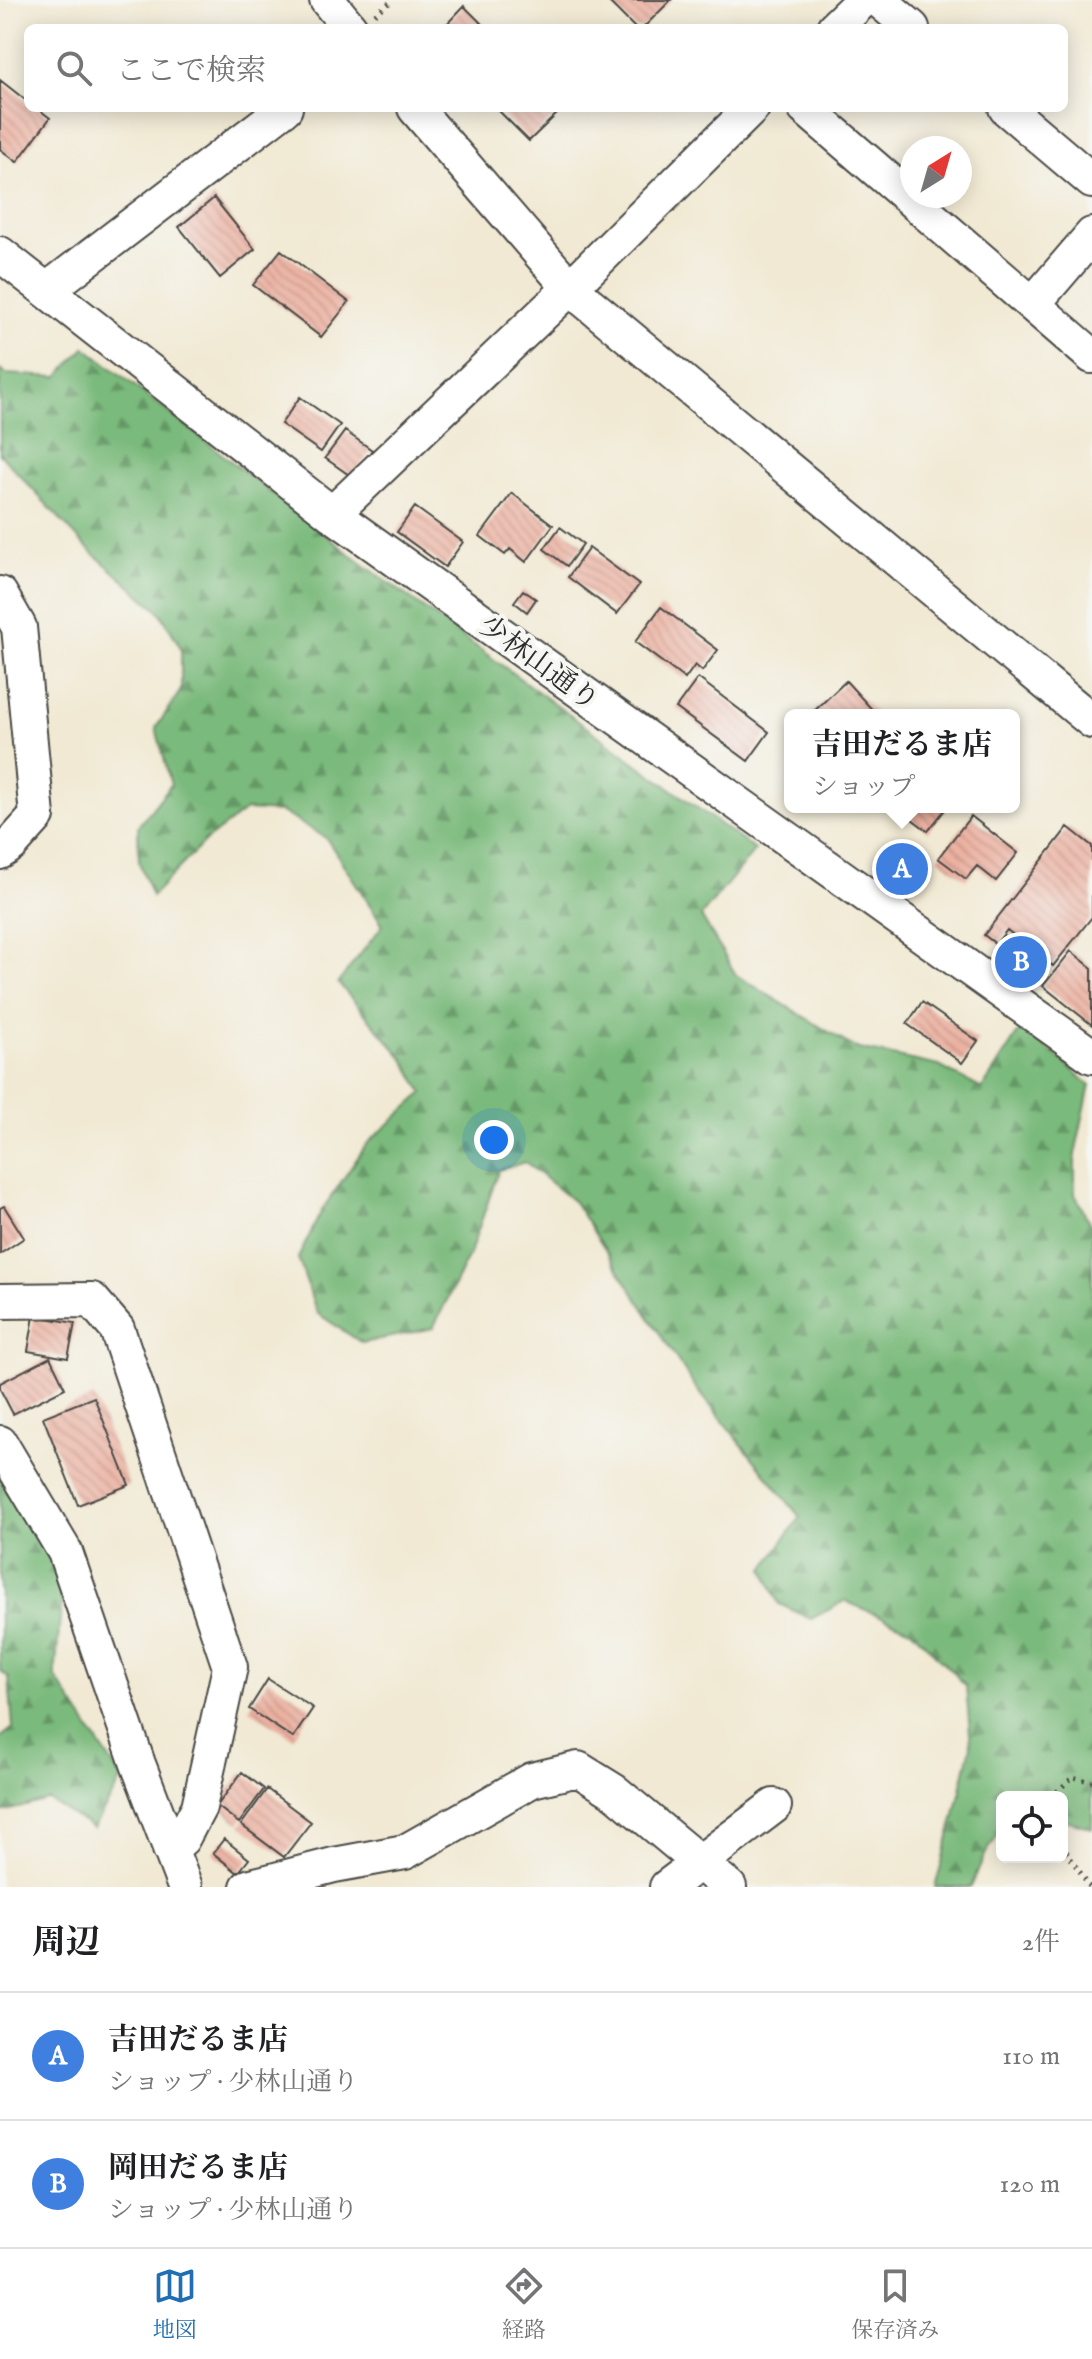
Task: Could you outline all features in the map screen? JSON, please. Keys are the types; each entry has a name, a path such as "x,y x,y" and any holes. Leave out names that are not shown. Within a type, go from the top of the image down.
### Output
{"street":[{"path":"327,0 347,24"},
{"path":"838,24 863,0"},
{"path":"879,0 907,24"},
{"path":"47,290 280,112"},
{"path":"418,112 570,288 1090,717"},
{"path":"332,514 570,288 748,112"},
{"path":"810,112 1092,356"},
{"path":"1011,112 1092,181"},
{"path":"1033,304 1092,235"},
{"name":"少林山通り","path":"0,254 332,514 1092,1056"},
{"path":"0,594 19,627 37,816 11,845 0,852"},
{"path":"0,1301 92,1300 117,1329 230,1667 199,1807 182,1839 170,1849"},
{"path":"0,1443 65,1552 138,1764 185,1887"},
{"path":"248,1887 334,1865 405,1852 532,1780 578,1769 615,1792 729,1887"},
{"path":"667,1887 774,1806"}],"path":[{"path":"1058,1791 1073,1777 1092,1782"},
{"path":"1068,1854 1090,1887"}],"green space":[{"path":"85,347 356,559 755,850 701,916 736,975 855,1048 939,1066 982,1089 1022,1027 1090,1085 1075,1154 1075,1194 1092,1228 1092,1828 1068,1821 1068,1791 996,1791 996,1838 971,1887 935,1887 971,1746 966,1686 911,1629 845,1601 811,1619 779,1604 764,1569 800,1517 693,1384 574,1202 525,1162 499,1170 470,1253 433,1328 362,1343 317,1313 298,1258 322,1210 367,1144 423,1093 404,1059 338,983 383,925 326,838 281,812 246,810 205,841 152,896 139,862 138,826 171,785 156,728 181,690 181,648 160,612 87,548 0,454 0,370 6,374 58,377"},
{"path":"0,1474 31,1519 63,1583 55,1676 122,1779 93,1828 48,1800 0,1813 0,1738 13,1728 9,1678 0,1671"}],"building":[{"path":"607,0 671,0 647,24 631,24"},
{"path":"464,6 482,24 447,24"},
{"path":"0,80 24,99 24,112 42,112 50,118 17,162 0,149"},
{"path":"500,112 559,112 529,141"},
{"path":"214,198 255,249 220,278 179,227"},
{"path":"281,250 349,302 321,337 253,285"},
{"path":"300,397 340,425 321,452 281,424"},
{"path":"345,431 372,450 352,477 325,458"},
{"path":"512,493 553,525 526,562 510,549 505,555 480,536"},
{"path":"415,507 463,542 445,567 397,532"},
{"path":"560,527 583,544 567,566 544,549"},
{"path":"589,548 639,585 617,614 568,577"},
{"path":"523,590 536,599 527,612 514,602"},
{"path":"661,607 718,650 702,671 695,665 685,679 635,642"},
{"path":"698,678 769,732 748,761 676,708"},
{"path":"846,681 872,709 816,709"},
{"path":"904,813 942,813 928,831"},
{"path":"971,816 1018,853 996,881 977,866 966,879 938,858"},
{"path":"1068,827 1092,846 1092,917 1053,966 1007,930 996,944 984,935"},
{"path":"1071,951 1092,968 1092,1025 1043,986"},
{"path":"922,1002 978,1041 962,1063 907,1024"},
{"path":"4,1206 24,1238 0,1254 0,1208"},
{"path":"34,1316 75,1323 68,1358 28,1351"},
{"path":"50,1357 65,1388 13,1414 0,1383"},
{"path":"94,1397 129,1485 78,1505 43,1417"},
{"path":"268,1679 313,1708 293,1738 249,1709"},
{"path":"242,1772 264,1789 239,1823 217,1806"},
{"path":"267,1789 311,1822 284,1857 241,1825"},
{"path":"224,1839 249,1859 238,1873 213,1853"}],"place":[{"name":"吉田だるま店","path":"902,869"},
{"name":"岡田だるま店","path":"1021,962"}]}
